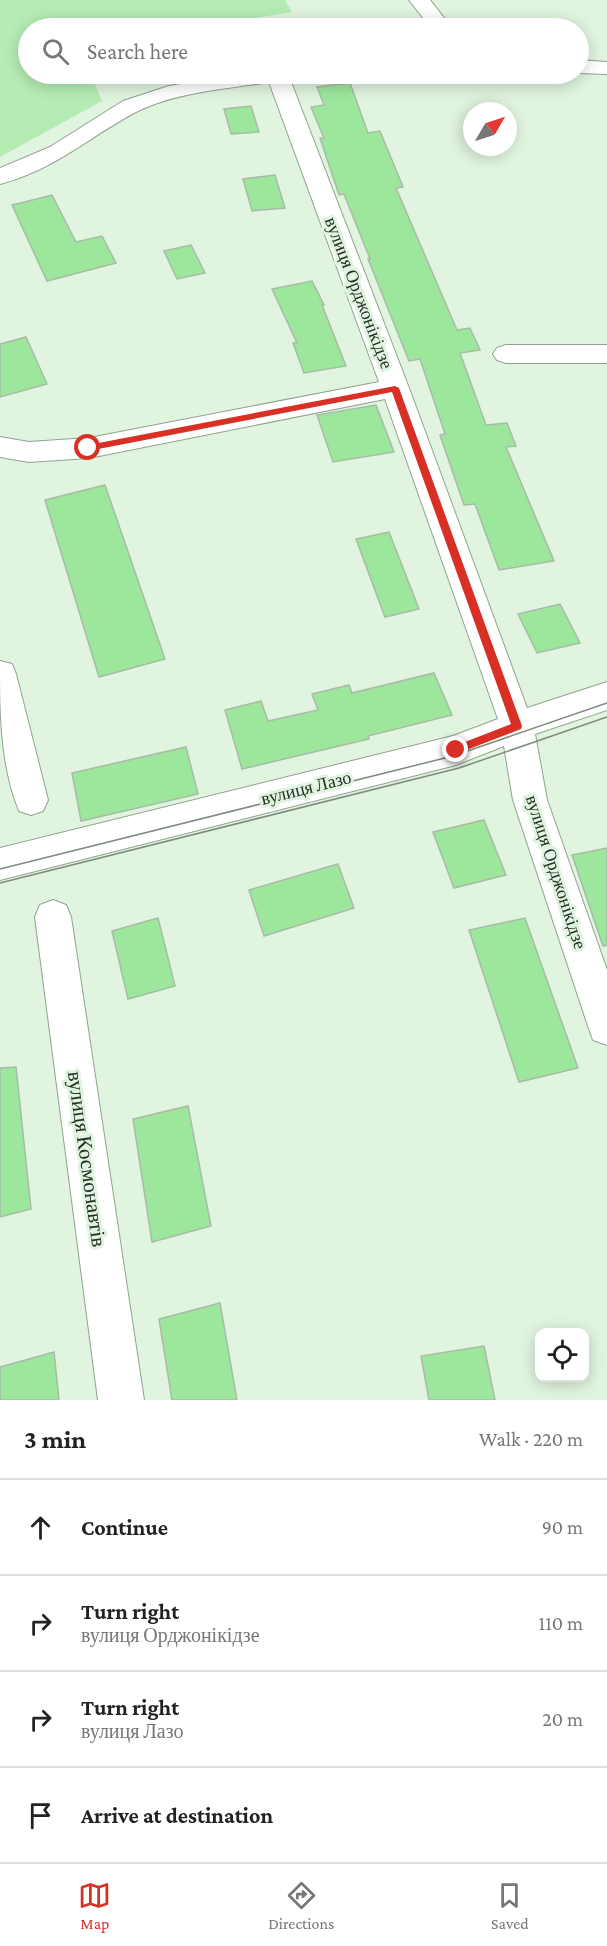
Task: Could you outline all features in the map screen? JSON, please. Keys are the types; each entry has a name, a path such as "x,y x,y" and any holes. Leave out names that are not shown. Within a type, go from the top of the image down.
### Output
{"street":[{"path":"419,0 434,18"},
{"path":"589,67 607,68"},
{"path":"0,177 58,152 131,106 169,93 220,84"},
{"name":"вулиця Орджонікідзе","path":"281,84 395,388 517,726 530,800 607,1026"},
{"path":"506,354 607,354"},
{"path":"0,447 29,452 88,448 395,388"},
{"path":"0,674 31,800"},
{"name":"вулиця Лазо","path":"0,864 456,750 517,726 607,696"},
{"name":"вулиця Космонавтів","path":"53,917 121,1400"}],"green space":[{"path":"0,0 285,0 292,12 256,18 18,18 18,84 94,84 102,101 0,157"}],"building":[{"path":"350,84 368,133 380,131 403,187 396,188 457,330 470,328 480,350 460,353 486,425 507,423 516,446 506,447 554,561 499,570 475,504 464,505 440,435 445,434 420,359 409,361 344,194 339,195 320,138 324,138 311,107 324,105 317,87"},
{"path":"251,106 259,132 231,134 224,109"},
{"path":"275,175 285,208 252,211 243,179"},
{"path":"52,195 76,242 102,236 116,263 47,281 12,205"},
{"path":"191,245 205,273 177,279 164,251"},
{"path":"312,281 324,305 322,305 346,366 304,373 293,343 297,343 272,289"},
{"path":"26,337 47,384 0,397 0,344"},
{"path":"376,405 394,452 333,462 317,415"},
{"path":"105,485 165,659 99,677 45,500"},
{"path":"389,532 419,609 385,617 356,539"},
{"path":"560,604 580,643 537,653 518,614"},
{"path":"434,673 452,715 368,736 369,739 242,769 225,710 261,701 268,721 318,710 312,694 349,685 352,693"},
{"path":"186,747 198,794 81,821 72,773"},
{"path":"484,820 506,875 454,888 433,832"},
{"path":"607,848 607,945 603,946 572,855"},
{"path":"338,864 354,908 264,936 249,890"},
{"path":"158,918 175,986 128,999 112,931"},
{"path":"525,918 578,1068 519,1082 469,930"},
{"path":"16,1067 31,1209 0,1217 0,1068"},
{"path":"188,1106 211,1226 152,1242 133,1119"},
{"path":"220,1303 237,1400 172,1400 159,1319"},
{"path":"484,1346 495,1400 429,1400 421,1356"},
{"path":"54,1352 59,1400 0,1400 0,1367"}],"tram line":[{"path":"0,869 453,756 607,703"},
{"path":"0,883 459,768 607,717"}],"route":[{"path":"88,448 395,388 517,726 456,750"}]}
